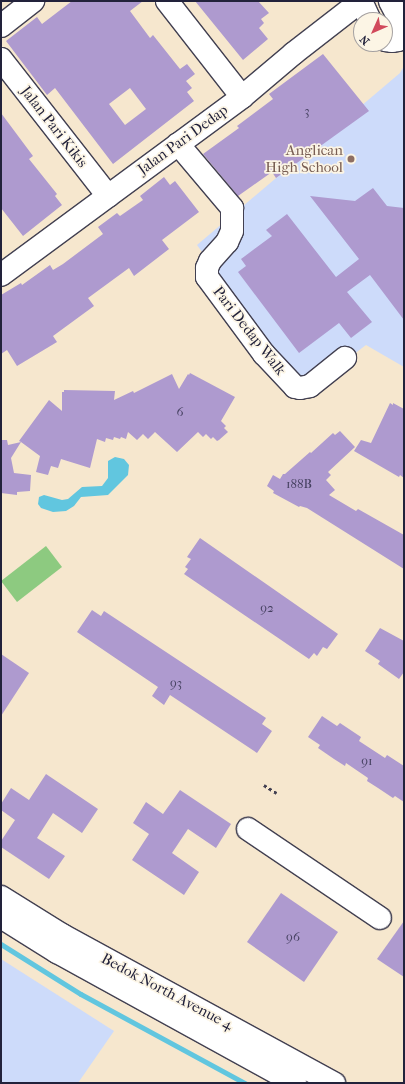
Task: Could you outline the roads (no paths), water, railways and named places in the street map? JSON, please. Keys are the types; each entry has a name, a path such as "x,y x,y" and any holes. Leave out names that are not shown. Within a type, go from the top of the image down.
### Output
{"street":[{"path":"1,26 33,1"},
{"path":"167,1 242,97"},
{"path":"361,1 366,12"},
{"name":"Jalan Pari Dedap","path":"1,275 242,97 294,53 361,1"},
{"path":"390,1 402,24 402,34 398,40 393,41"},
{"name":"Jalan Pari Kikis","path":"1,59 108,196"},
{"name":"Pari Dedap Walk","path":"178,144 232,208 232,231 227,242 210,261 207,268 207,277 260,348 295,387 300,388 310,386 345,358"},
{"path":"248,830 380,918"},
{"name":"Bedok North Avenue 4","path":"1,897 62,935 334,1083"},
{"name":"Bedok North Avenue 4","path":"1,917 57,952 295,1083"}],"water":[{"path":"115,457 124,459 129,465 128,475 108,495 81,497 74,506 66,511 53,512 41,508 38,504 39,497 44,495 62,500 68,499 82,487 102,486 108,478 108,461"}],"waterway":[{"path":"1,944 81,994 245,1083"}],"place":[{"name":"Anglican High School","path":"351,159"}]}
